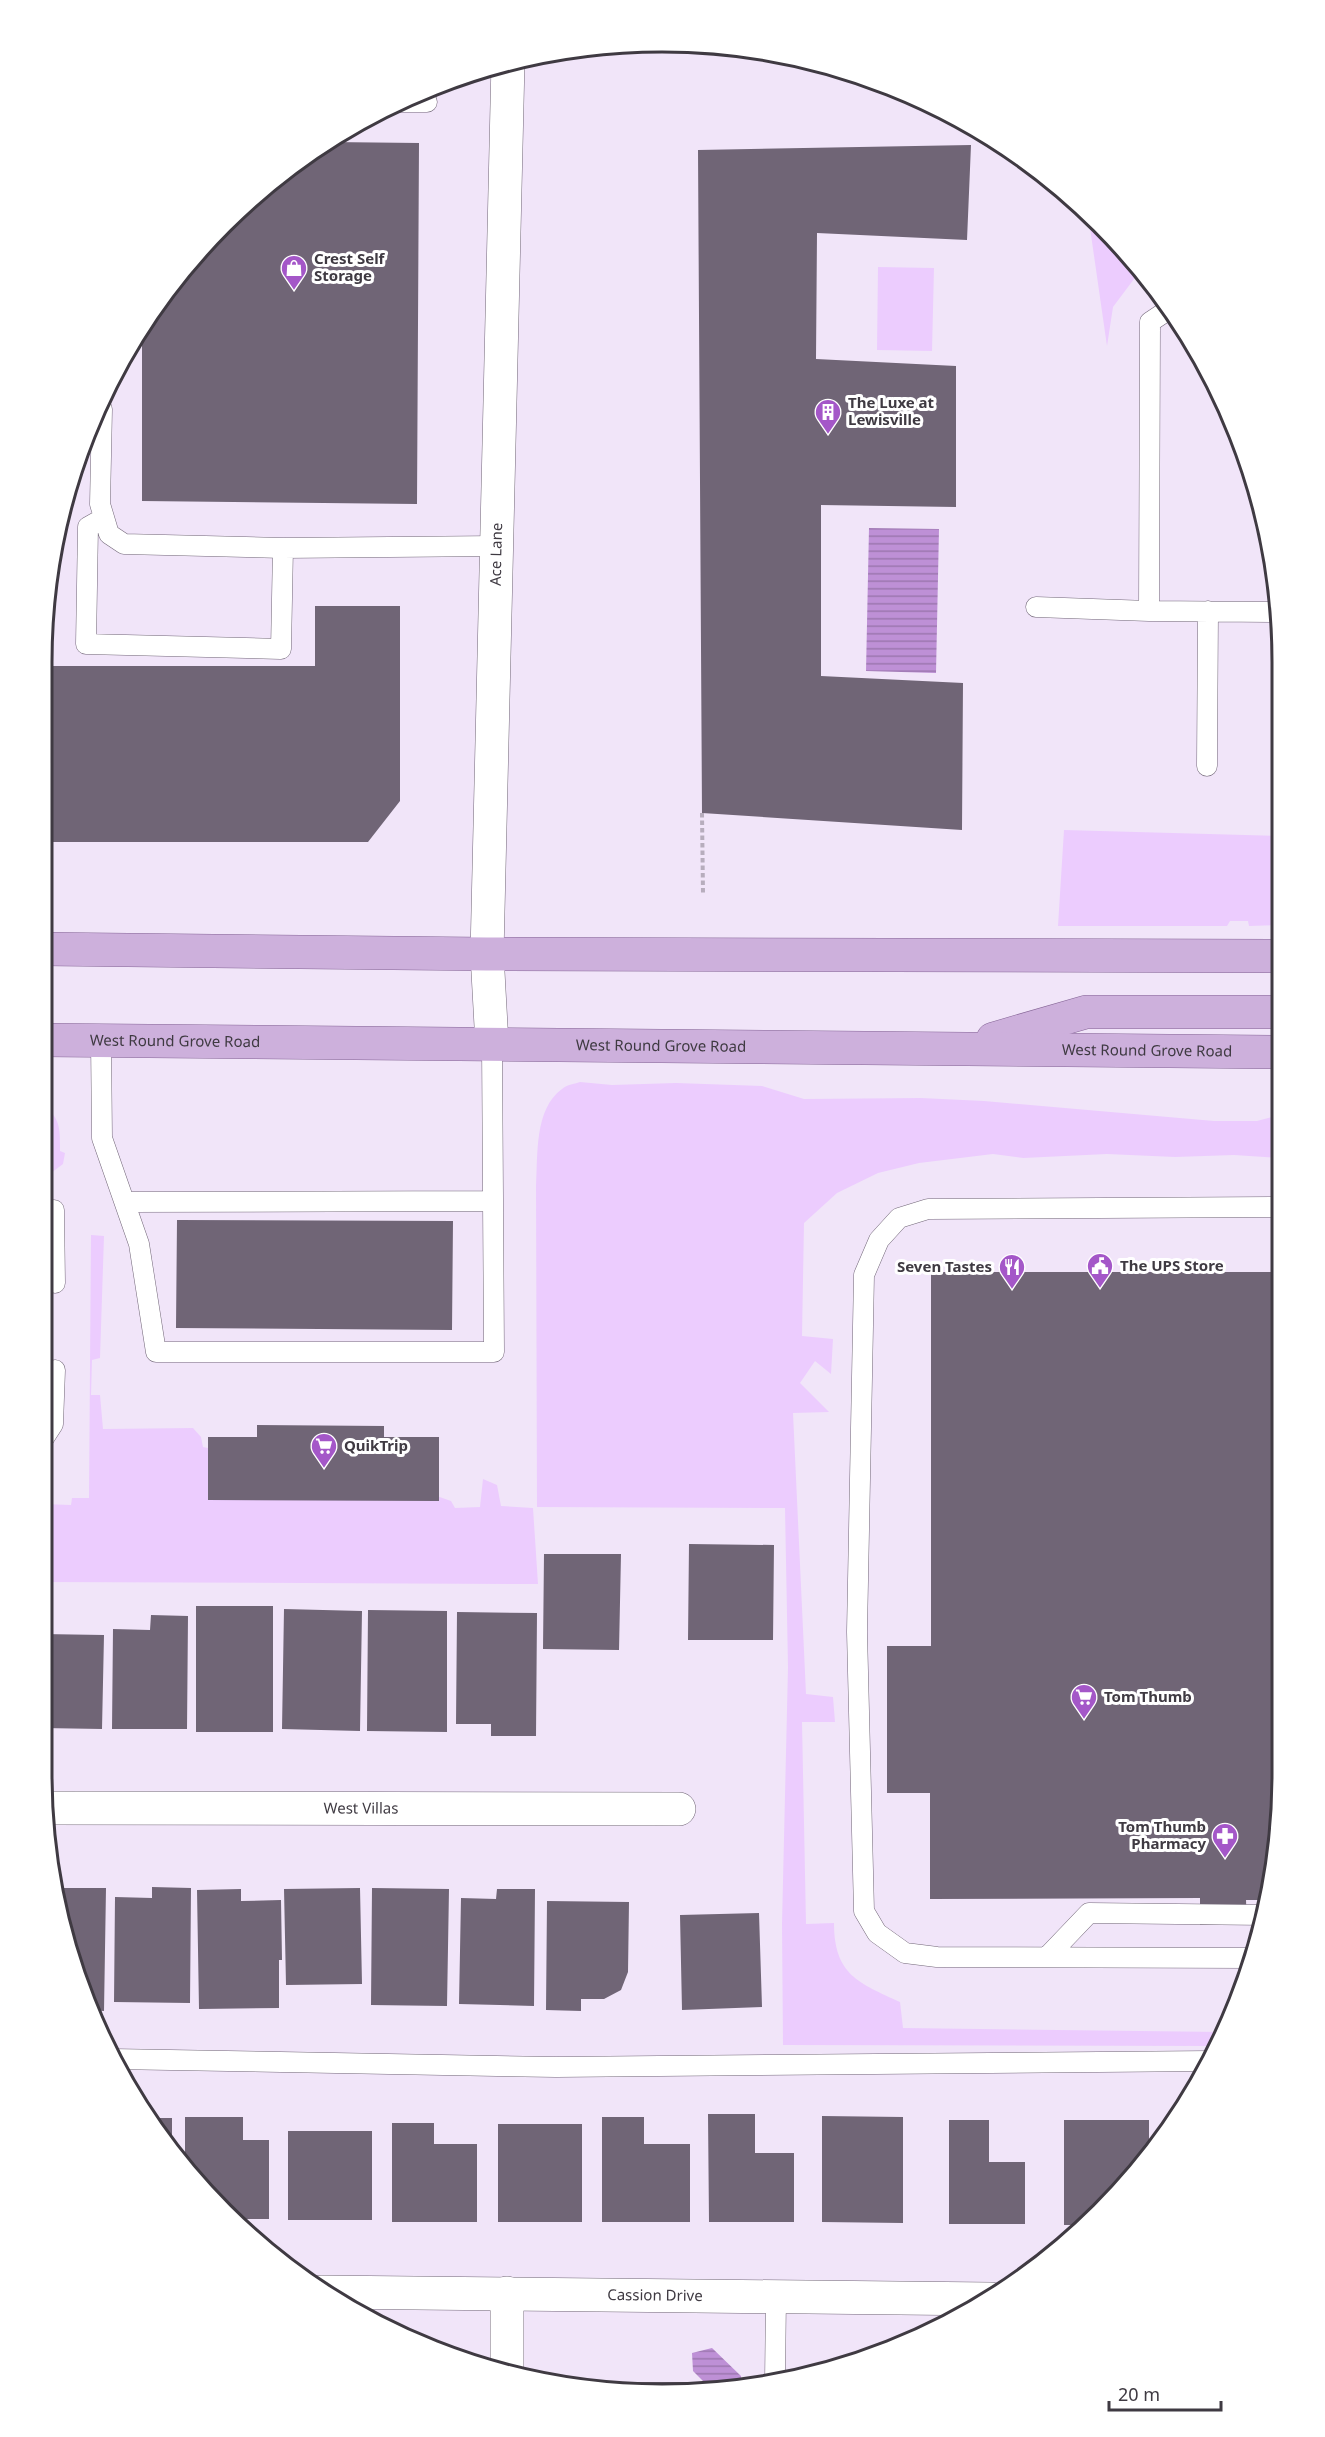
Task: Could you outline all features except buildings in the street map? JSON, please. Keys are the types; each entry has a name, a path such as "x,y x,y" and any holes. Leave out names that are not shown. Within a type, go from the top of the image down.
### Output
{"main road":[{"path":"52,949 487,954 1273,956"},
{"path":"957,1049 1086,1012 1273,1012"},
{"name":"West Round Grove Road","path":"52,1040 1273,1052"}],"street":[{"name":"Ace Lane","path":"492,1044 487,954 508,72"},
{"name":"West Villas","path":"54,1808 679,1809"},
{"name":"Cassion Drive","path":"340,2292 975,2299"},
{"path":"507,2293 507,2364"}],"lane":[{"path":"422,102 427,102"},
{"path":"1149,610 1150,322 1162,314"},
{"path":"102,423 100,504 109,534 124,544 283,548 497,546"},
{"path":"104,518 88,527 86,644 281,650 283,548"},
{"path":"1036,607 1270,612"},
{"path":"1206,766 1208,611"},
{"path":"101,1041 102,1138 139,1244 156,1352 494,1352 492,1044"},
{"path":"125,1202 493,1201"},
{"path":"1244,1958 937,1957 905,1953 877,1933 864,1911 857,1632 864,1275 879,1240 899,1218 928,1209 1273,1207"},
{"path":"54,1210 55,1283"},
{"path":"52,1426 55,1370"},
{"path":"1047,1957 1089,1913 1256,1915"},
{"path":"123,2059 556,2067 1201,2061"},
{"path":"775,2374 776,2296"}],"path":[{"path":"702,813 703,893"}],"shaded area":[{"path":"1090,227 1135,278 1113,307 1107,346"},
{"path":"878,267 934,268 932,351 877,350"},
{"path":"869,528 939,529 936,673 866,671"},
{"path":"1064,830 1273,836 1273,925 1249,926 1248,921 1230,921 1227,926 1058,926"},
{"path":"580,1082 612,1085 676,1083 762,1086 804,1099 921,1098 984,1101 1214,1121 1257,1121 1273,1117 1273,1158 1107,1154 1023,1158 993,1154 919,1163 878,1173 837,1193 804,1223 802,1336 833,1339 831,1374 815,1361 800,1383 829,1412 793,1413 806,1694 833,1697 835,1722 802,1722 806,1924 834,1923 835,1941 844,1966 861,1982 900,2002 903,2028 1215,2032 1209,2046 783,2045 782,1924 788,1667 785,1508 537,1507 536,1186 538,1147 546,1108 553,1098 568,1086"},
{"path":"52,1114 58,1125 60,1151 65,1153 63,1164 52,1172"},
{"path":"91,1235 104,1236 100,1358 92,1360 91,1395 100,1395 103,1429 193,1428 201,1437 203,1447 431,1494 451,1501 455,1508 480,1507 483,1479 497,1485 501,1506 533,1508 538,1584 52,1582 52,1504 71,1505 72,1498 89,1498"},
{"path":"712,2348 741,2376 741,2379 705,2383 693,2371 692,2353"}],"place":[{"name":"Crest Self Storage","path":"294,291"},
{"name":"The Luxe at Lewisville","path":"828,435"},
{"name":"The UPS Store","path":"1100,1289"},
{"name":"Seven Tastes","path":"1012,1290"},
{"name":"QuikTrip","path":"324,1469"},
{"name":"Tom Thumb","path":"1084,1720"},
{"name":"Tom Thumb Pharmacy","path":"1225,1859"}]}
